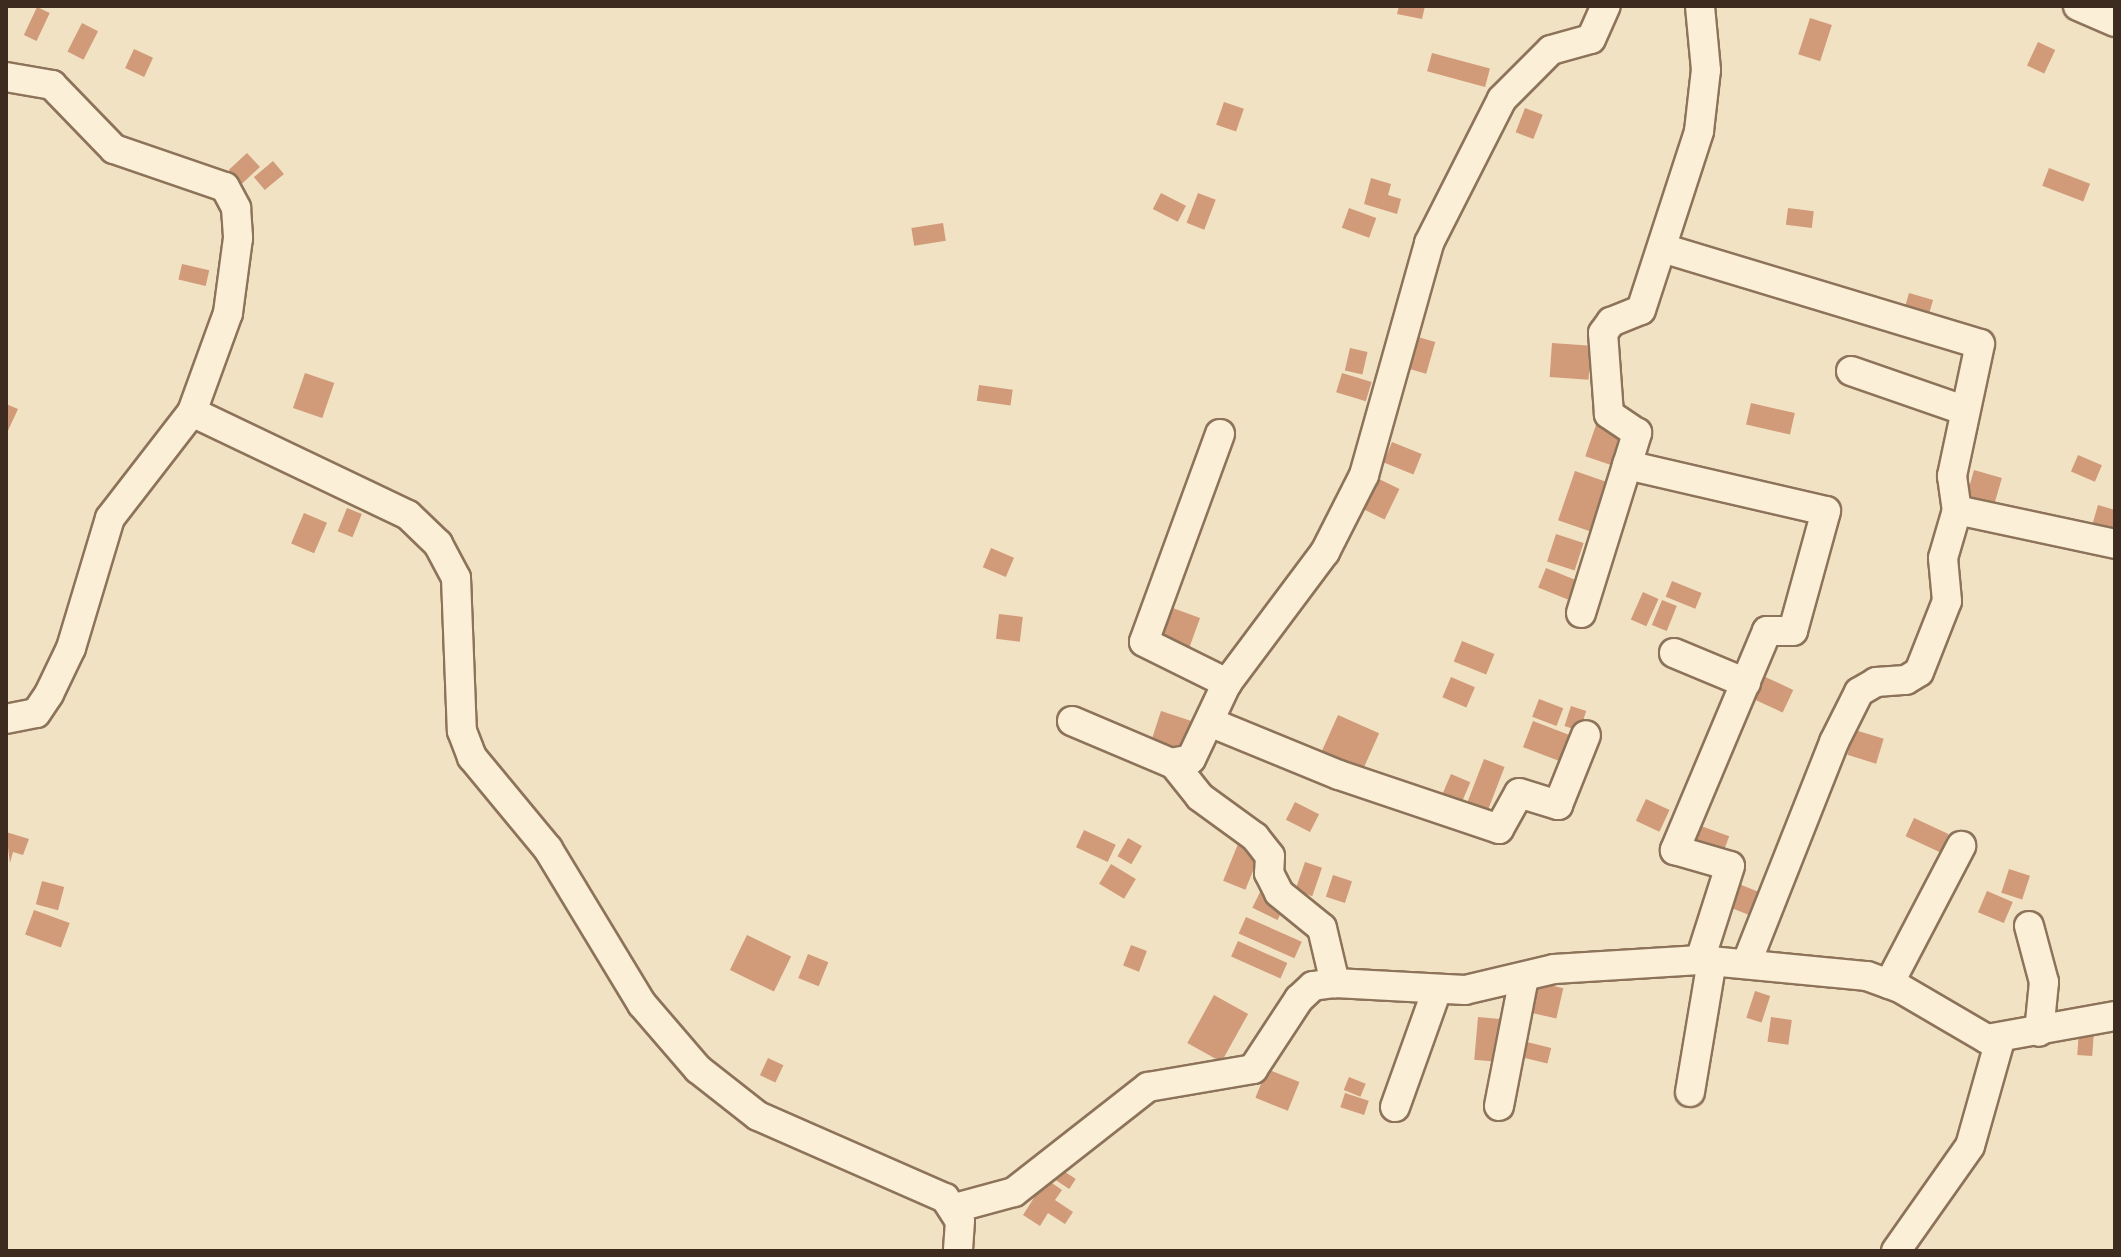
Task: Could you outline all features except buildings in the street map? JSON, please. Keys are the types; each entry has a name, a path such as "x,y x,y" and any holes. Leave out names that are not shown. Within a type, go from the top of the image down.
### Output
{"street":[{"path":"1173,763 1191,759 1212,723 1227,683 1325,552 1364,475 1429,243 1502,99 1551,50 1591,39 1606,6"},
{"path":"1581,613 1637,433 1609,414 1603,333 1611,322 1638,315 1662,248 1705,101 1700,6"},
{"path":"2078,6 2115,22"},
{"path":"6,77 52,85 114,149 225,187 236,208 238,238 230,298 192,412 110,518 71,648 49,694 36,713 6,719"},
{"path":"1662,248 1980,344 1961,409 1952,476 1957,510 1943,558 1947,601 1919,672 1859,692 1834,742 1747,962"},
{"path":"1851,371 1961,409"},
{"path":"192,412 408,515 438,544 456,578 462,731 472,757 548,849 642,1004 698,1069 758,1116 931,1189 955,1208 958,1251"},
{"path":"1220,434 1144,642 1227,683"},
{"path":"1627,465 1826,511 1793,631 1767,631 1675,850 1730,866 1706,960 1690,1092"},
{"path":"1957,510 2115,544"},
{"path":"1674,653 1746,683"},
{"path":"1072,721 1173,763 1200,797 1270,856 1269,873 1279,893 1322,928 1335,983"},
{"path":"1212,723 1339,775 1499,829 1519,793 1558,805 1586,735"},
{"path":"1889,984 1961,846"},
{"path":"2029,926 2044,982 2039,1032"},
{"path":"955,1208 1014,1192 1148,1087 1253,1069 1299,999 1313,986 1335,983 1437,990 1613,963 1706,960 1829,969 1889,984 1969,1032 2000,1040 2115,1016"},
{"path":"1499,1106 1524,977"},
{"path":"1395,1107 1437,990"},
{"path":"1896,1251 1970,1146 2000,1040"}]}
